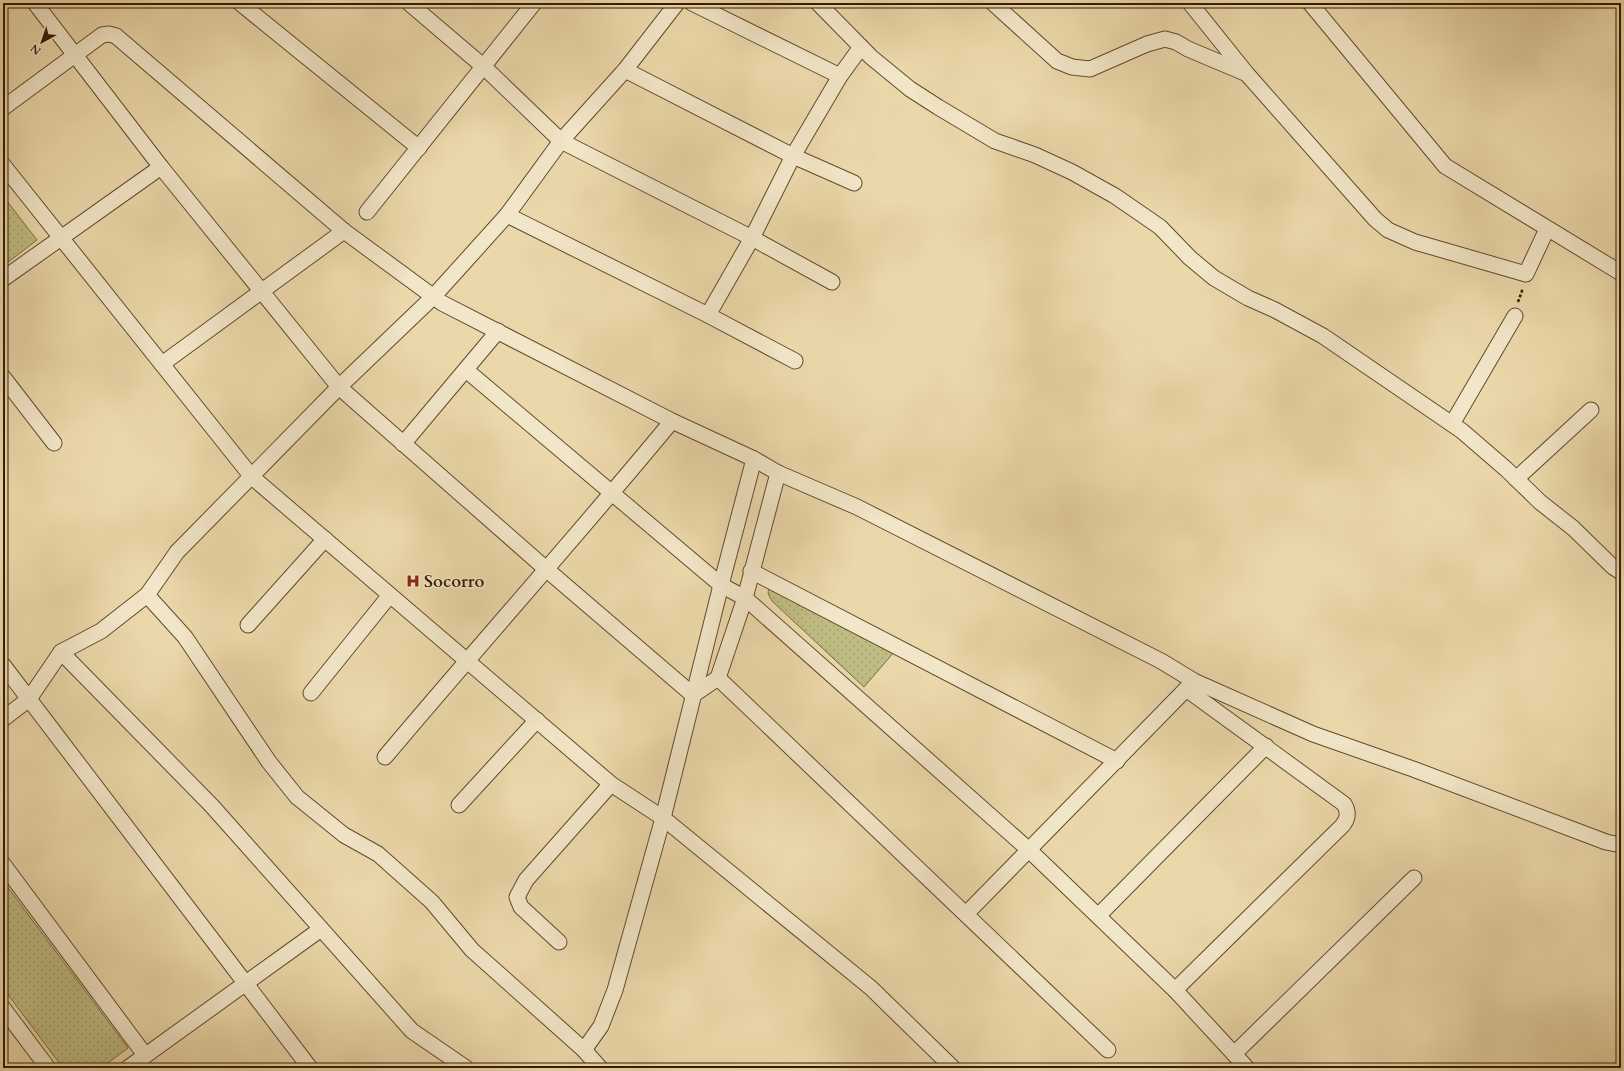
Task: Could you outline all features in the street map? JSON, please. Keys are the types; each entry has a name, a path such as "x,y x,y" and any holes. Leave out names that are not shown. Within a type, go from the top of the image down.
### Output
{"street":[{"path":"35,3 161,167 339,388 693,695"},
{"path":"240,3 419,148"},
{"path":"409,3 484,67 561,141 752,238 832,282"},
{"path":"367,212 534,3"},
{"path":"3,719 29,699 61,652 101,631 147,595 177,552 339,388 433,297 507,215 561,141 625,70 677,3"},
{"path":"692,3 840,76"},
{"path":"818,3 861,47 910,89 966,125 995,141 1035,155 1072,172 1115,196 1160,227 1190,258 1214,278 1248,298 1275,310 1323,336 1452,424 1516,479 1540,502 1574,528 1613,567 1621,572"},
{"path":"992,3 1057,61 1072,67 1090,69 1147,44 1165,39 1176,42 1188,49 1248,74"},
{"path":"1190,3 1248,74 1376,219 1388,230 1416,242 1526,274 1547,228"},
{"path":"1310,3 1446,166 1621,273"},
{"path":"3,108 102,35 109,34 116,36 344,231 433,297 672,421 778,472 857,507 1120,640 1190,685 1266,746 1344,804 1348,809 1346,821 1175,990"},
{"path":"708,315 752,238 793,156 840,76 861,47"},
{"path":"625,70 793,156 854,183"},
{"path":"3,165 252,476 611,784 663,818 871,988 953,1068"},
{"path":"3,279 161,167"},
{"path":"507,215 708,315 795,361"},
{"path":"162,364 344,231"},
{"path":"1452,424 1515,316"},
{"path":"403,444 498,331"},
{"path":"466,370 721,585 745,598 1029,850 1175,990 1247,1068"},
{"path":"3,377 54,443"},
{"path":"1516,479 1590,410"},
{"path":"385,757 466,660 612,494 672,421"},
{"path":"584,1050 601,1026 615,990 663,818 693,695 754,460"},
{"path":"693,695 718,678 745,598 778,472"},
{"path":"248,625 325,539"},
{"path":"751,571 1117,761"},
{"path":"147,595 185,637 268,762 297,797 344,835 378,854 432,902 472,950 584,1050 600,1068"},
{"path":"311,693 390,595"},
{"path":"61,652 212,806 412,1030 466,1068"},
{"path":"3,665 310,1068"},
{"path":"718,678 1108,1050"},
{"path":"966,914 1190,685"},
{"path":"1190,685 1313,734 1413,769 1606,842 1621,845"},
{"path":"459,805 537,720"},
{"path":"1098,916 1266,746"},
{"path":"559,942 521,907 517,897 526,880 611,784"},
{"path":"3,864 145,1055"},
{"path":"1234,1054 1414,878"},
{"path":"128,1068 245,982 321,929"},
{"path":"3,1008 48,1068"}],"path":[{"path":"1515,316 1526,274"}],"shaded area":[{"path":"3,196 37,240 3,266"},
{"path":"771,585 901,644 864,687 773,602 768,594 768,590"},
{"path":"3,881 128,1048 101,1068 63,1068 3,988"}],"place":[{"name":"Socorro","path":"413,581"}]}
